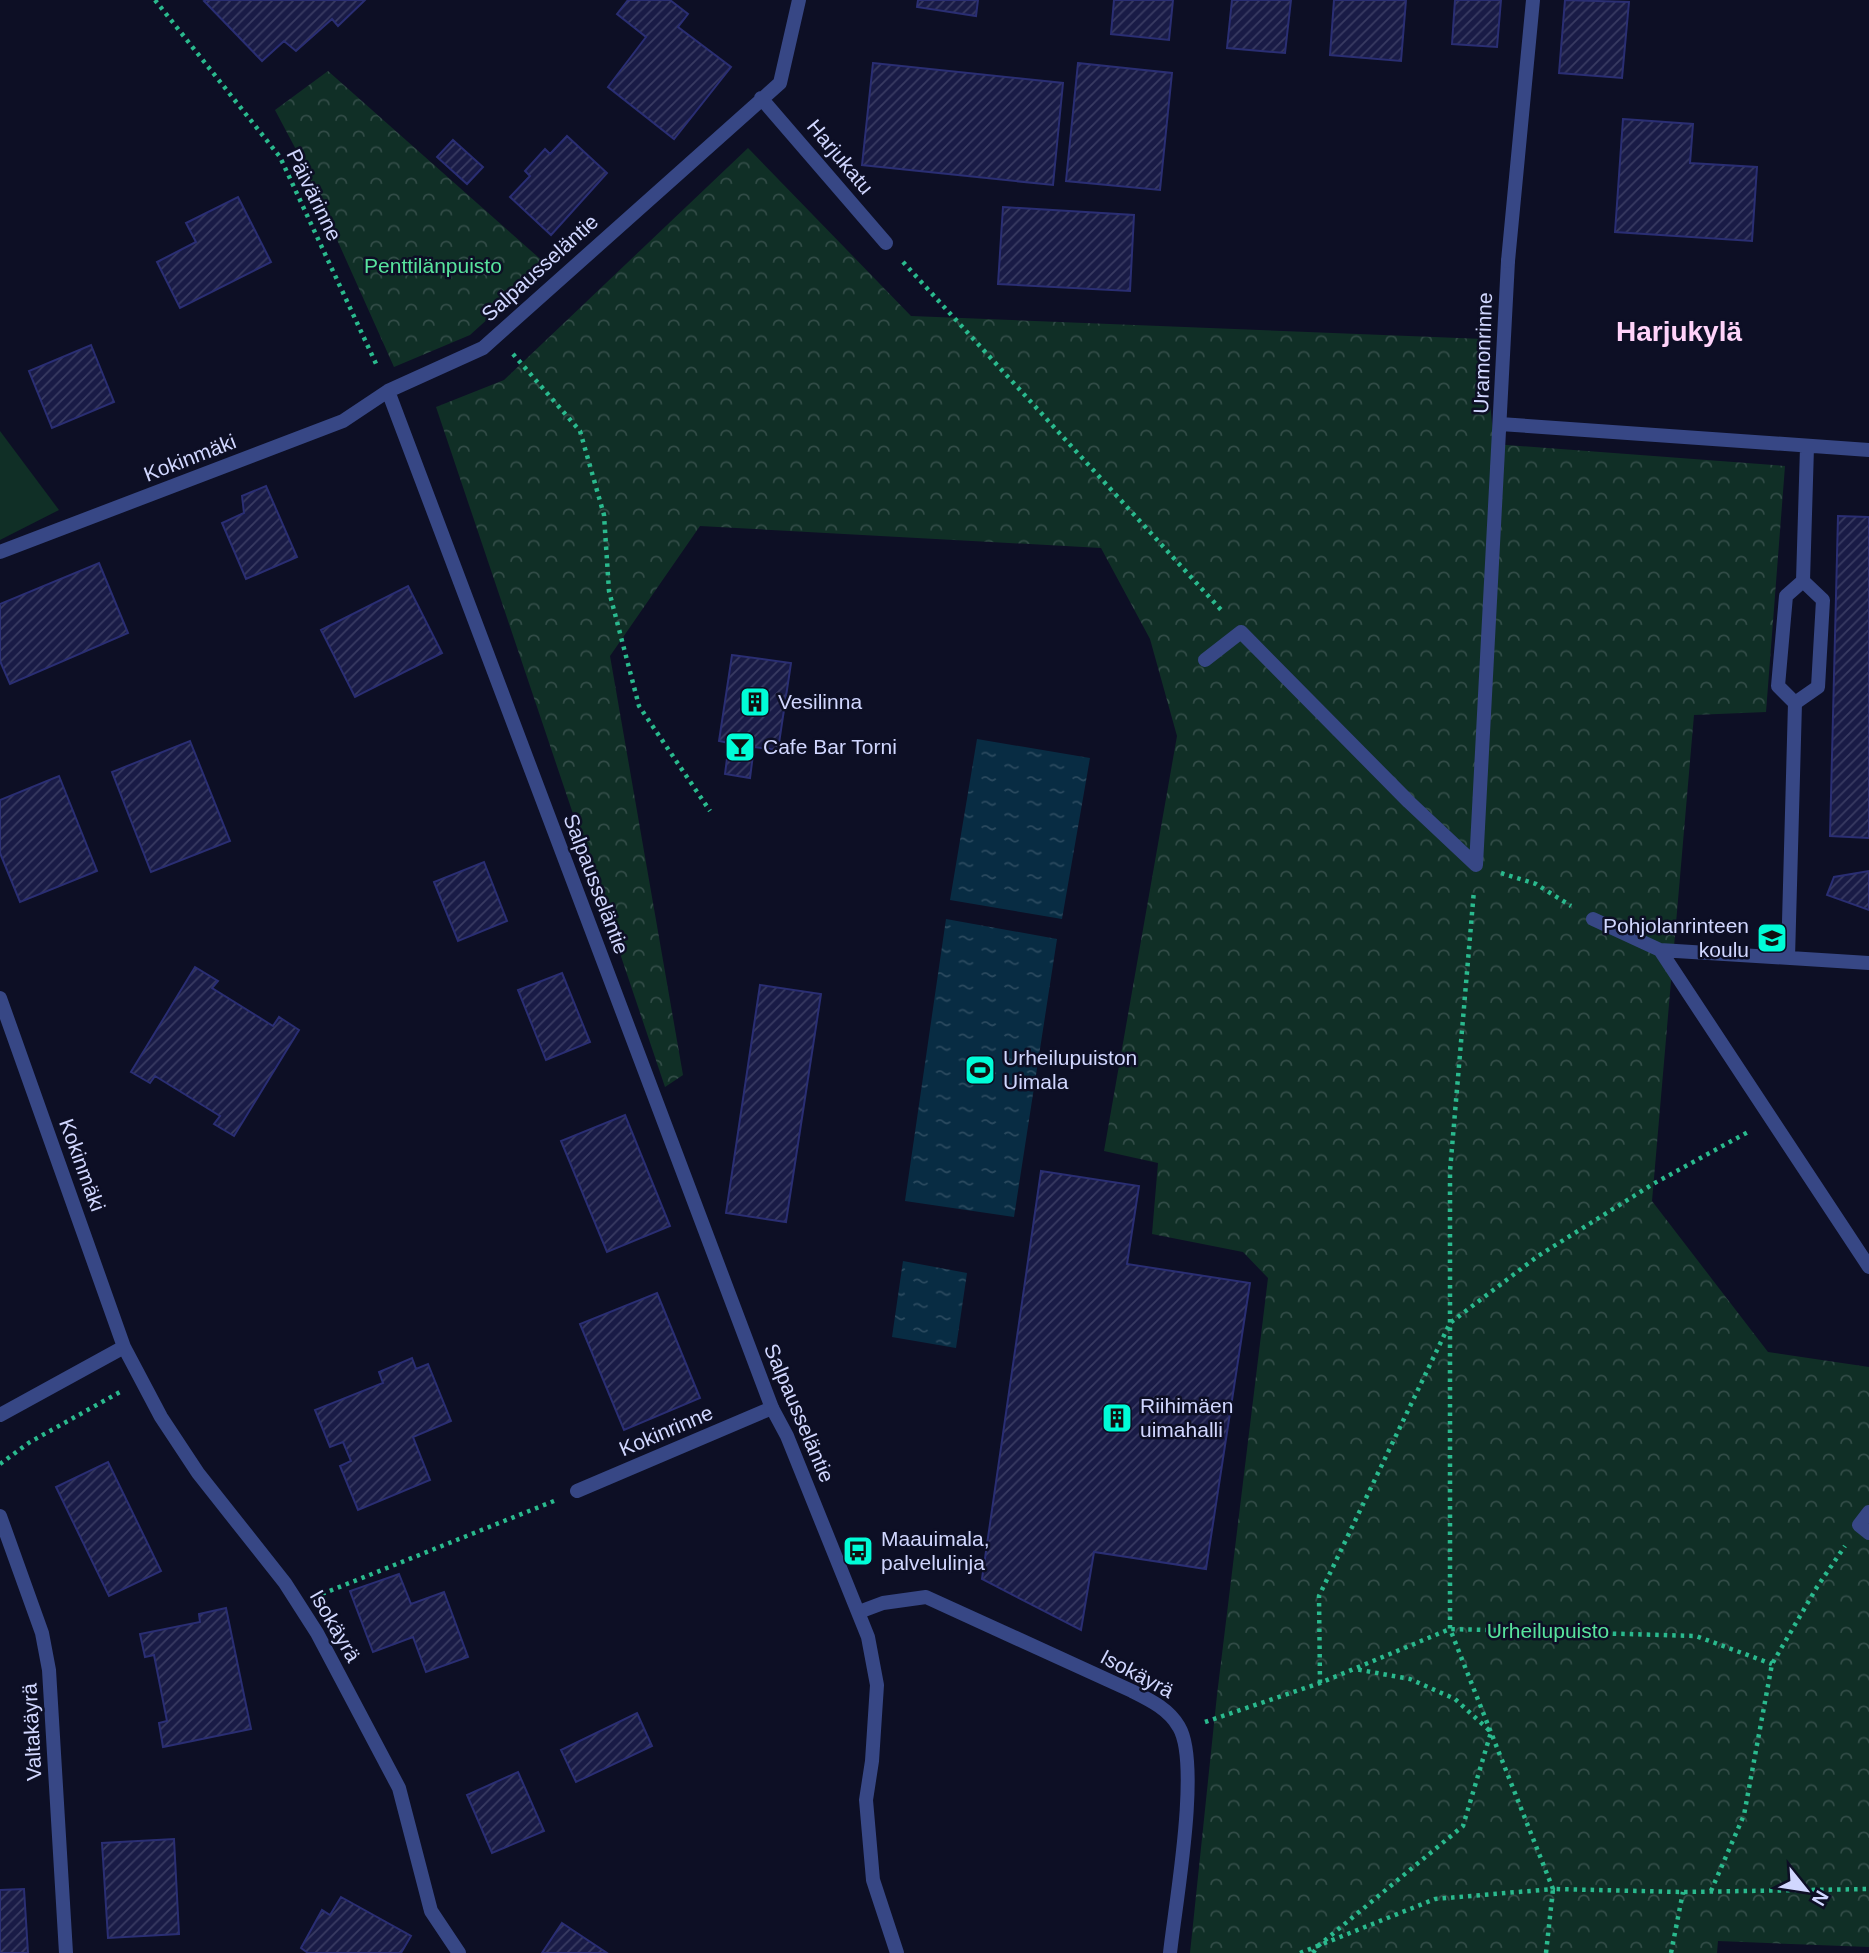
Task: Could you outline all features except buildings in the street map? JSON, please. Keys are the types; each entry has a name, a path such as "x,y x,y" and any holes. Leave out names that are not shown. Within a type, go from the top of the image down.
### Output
{"street":[{"name":"Salpausseläntie","path":"799,0 780,83 483,348 388,391 772,1408 787,1436 868,1636 877,1685 872,1761 866,1800 873,1880 897,1953"},
{"name":"Uramonrinne","path":"1533,0 1508,261 1500,424 1869,450"},
{"name":"Harjukatu","path":"761,98 886,243"},
{"name":"Kokinmäki","path":"0,552 343,421 388,391"},
{"path":"1476,865 1500,424"},
{"path":"1788,958 1795,703 1778,686 1786,596 1803,582 1807,447"},
{"path":"1795,703 1818,687 1824,600 1803,582"},
{"path":"1205,660 1241,632 1409,802 1476,865"},
{"path":"1593,919 1660,950 1869,963"},
{"path":"1660,950 1869,1267"},
{"name":"Kokinmäki","path":"0,998 124,1347"},
{"path":"0,1415 124,1347"},
{"name":"Isokäyrä","path":"124,1347 161,1417 198,1473 285,1583 317,1633 398,1788 432,1911 459,1953"},
{"name":"Kokinrinne","path":"577,1491 772,1408"},
{"path":"1864,1529 1869,1512"},
{"name":"Valtakäyrä","path":"0,1516 42,1633 49,1670 66,1953"},
{"name":"Isokäyrä","path":"859,1612 883,1603 926,1597 1154,1702 1171,1715 1181,1730 1188,1763 1187,1800 1170,1953"}],"path":[{"name":"Päivärinne","path":"155,0 280,157 388,391"},
{"path":"886,243 1241,632"},
{"path":"497,335 580,431 604,515 609,591 639,706 710,811"},
{"path":"1546,1953 1553,1889 1450,1629 1450,1171 1476,865 1536,884 1593,919"},
{"path":"1320,1683 1319,1596 1450,1323 1538,1256 1653,1184 1772,1119"},
{"path":"0,1464 30,1442 142,1380"},
{"path":"298,1604 577,1491"},
{"path":"1712,1892 1744,1815 1772,1664 1817,1587 1864,1529"},
{"path":"1181,1730 1320,1683 1450,1629 1696,1636 1772,1664"},
{"path":"1354,1669 1410,1679 1455,1699 1491,1732"},
{"path":"1313,1953 1462,1826 1491,1732"},
{"path":"1300,1953 1436,1899 1553,1889 1712,1892 1869,1889"},
{"path":"1671,1953 1683,1892"}],"green space":[{"name":"Penttilänpuisto","path":"328,71 547,265 470,335 394,367 301,159 275,110"},
{"name":"Urheilupuisto","path":"748,148 911,316 1484,339 1494,444 1785,466 1766,712 1694,715 1652,1201 1768,1352 1869,1367 1869,1947 1718,1941 1717,1953 1190,1953 1217,1695 1268,1278 1243,1252 1152,1234 1158,1163 1104,1151 1177,736 1150,639 1101,548 700,526 610,656 683,1075 665,1087 436,407 504,380"},
{"path":"0,431 59,510 0,540"}],"water":[{"path":"977,739 1090,758 1062,919 950,900"},
{"name":"Urheilupuiston Uimala","path":"946,919 1057,939 1014,1217 905,1201"},
{"path":"903,1261 967,1273 956,1348 892,1337"}],"place":[{"name":"Vesilinna","path":"755,702"},
{"name":"Cafe Bar Torni","path":"740,747"},
{"name":"Pohjolanrinteen koulu","path":"1772,938"},
{"name":"Urheilupuiston Uimala","path":"980,1070"},
{"name":"Riihimäen uimahalli","path":"1117,1418"},
{"name":"Maauimala, palvelulinja","path":"858,1551"}],"district":[{"name":"Harjukylä","path":"1679,331"}]}
